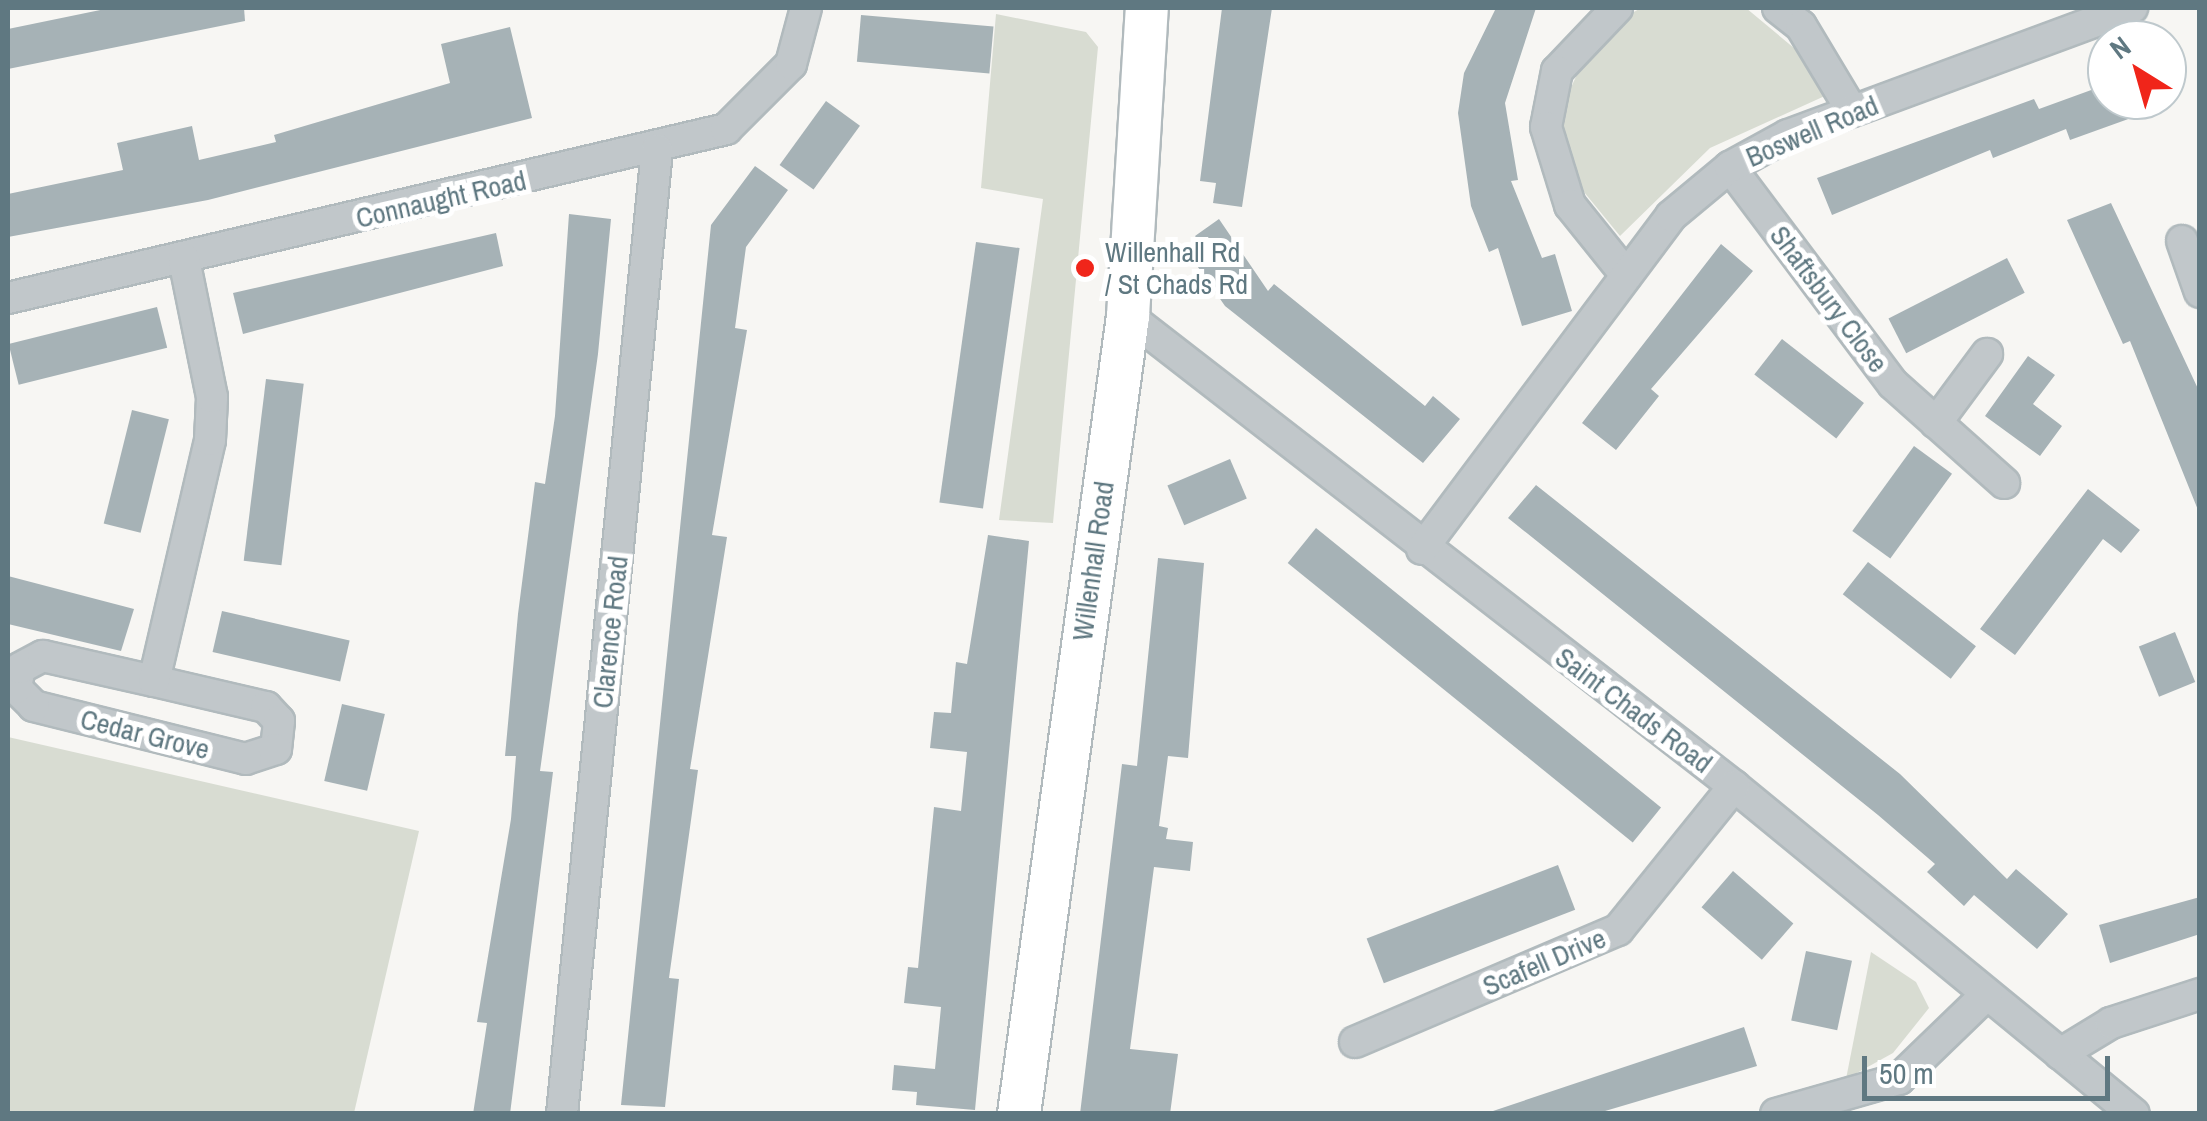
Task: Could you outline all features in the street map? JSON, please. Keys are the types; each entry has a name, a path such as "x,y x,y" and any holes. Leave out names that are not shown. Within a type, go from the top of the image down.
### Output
{"main road":[{"name":"Willenhall Road","path":"1019,1114 1128,316 1147,8"}],"street":[{"name":"Connaught Road","path":"8,298 657,150 726,130 759,105 791,64 806,8"},
{"path":"1616,8 1557,71 1546,126 1570,204 1626,276"},
{"path":"1778,8 1802,26 1852,112"},
{"name":"Boswell Road","path":"1422,549 1672,216 1730,166 2049,21 2132,8"},
{"name":"Clarence Road","path":"562,1114 657,150"},
{"name":"Shaftsbury Close","path":"1730,166 1892,384 2004,483"},
{"path":"2182,241 2200,292"},
{"name":"Cedar Grove","path":"154,680 210,440 212,397 184,259"},
{"name":"Saint Chads Road","path":"1128,316 1422,549 1734,786 2134,1114"},
{"path":"1936,422 1987,354"},
{"name":"Cedar Grove","path":"43,656 154,680 266,707 278,722 276,749 246,760 34,706 16,679 43,656"},
{"name":"Scafell Drive","path":"1355,1042 1618,930 1734,786"},
{"path":"1776,1114 1851,1102 1898,1079 1987,994"},
{"path":"2060,1054 2110,1023 2200,994"}],"shaded area":[{"path":"1641,8 1746,8 1806,58 1827,95 1710,148 1620,236 1566,170 1557,118 1596,33"},
{"path":"996,14 1086,32 1098,47 1053,523 999,520 1043,199 981,188"},
{"path":"8,737 419,831 354,1113 8,1113"},
{"path":"1871,952 1916,982 1929,1008 1893,1053 1846,1079"}],"building":[{"path":"110,8 244,8 245,21 8,69 8,29"},
{"path":"1222,8 1272,8 1242,207 1213,203 1216,183 1200,181"},
{"path":"1496,8 1536,8 1505,103 1518,180 1511,181 1542,258 1555,254 1572,311 1522,326 1498,248 1489,252 1471,206 1458,113 1464,73"},
{"path":"861,15 993,27 989,73 857,62"},
{"path":"510,27 532,118 208,200 8,237 8,194 123,170 117,143 192,126 199,160 276,142 274,135 450,83 441,44"},
{"path":"2087,92 2087,120 2126,120 2070,140 2066,129 1993,158 1990,150 1832,215 1817,178 2034,99 2039,109"},
{"path":"826,101 860,126 814,190 780,165"},
{"path":"755,166 788,190 746,247 735,328 747,330 712,535 727,537 690,769 698,770 669,978 679,979 665,1107 621,1105 711,225"},
{"path":"2111,203 2200,393 2200,515 2130,341 2123,344 2067,220"},
{"path":"569,214 611,219 598,354 540,771 553,772 510,1114 473,1114 487,1023 477,1022 511,819 516,756 505,756 518,614 535,482 545,484 555,416"},
{"path":"1219,219 1268,291 1274,284 1425,406 1433,396 1460,419 1423,463 1225,306 1193,260 1206,251 1195,236"},
{"path":"496,233 503,266 243,334 233,293"},
{"path":"976,242 1020,248 983,509 939,502"},
{"path":"1721,244 1753,271 1651,389 1659,396 1616,450 1582,423"},
{"path":"2007,258 2025,293 1906,353 1888,318"},
{"path":"157,307 167,348 19,385 9,344"},
{"path":"1782,339 1864,403 1836,438 1754,374"},
{"path":"2028,356 2055,375 2033,404 2062,426 2040,456 1985,416"},
{"path":"266,379 304,384 281,565 244,561"},
{"path":"132,410 169,419 141,533 104,524"},
{"path":"1914,446 1952,474 1890,559 1852,531"},
{"path":"1230,459 1247,499 1184,525 1167,486"},
{"path":"1536,485 1900,774 2007,879 2016,869 2068,914 2037,949 1974,895 1964,906 1927,872 1935,864 1878,815 1508,518"},
{"path":"2088,489 2140,530 2121,553 2103,539 2015,655 1980,629"},
{"path":"1316,528 1661,807 1633,842 1288,563"},
{"path":"988,535 1029,541 975,1110 916,1105 917,1092 892,1090 894,1065 935,1069 941,1007 904,1003 908,967 918,968 934,807 961,811 967,752 930,748 934,712 951,713 956,662 967,664"},
{"path":"1158,558 1204,563 1188,758 1168,756 1159,826 1168,828 1166,839 1193,842 1190,871 1154,867 1130,1049 1178,1054 1170,1114 1080,1114 1122,764 1137,766"},
{"path":"1868,562 1976,646 1951,679 1843,594"},
{"path":"8,576 134,609 121,651 8,624"},
{"path":"222,611 350,640 340,681 213,652"},
{"path":"2175,632 2195,682 2159,697 2139,647"},
{"path":"342,704 385,714 367,791 324,781"},
{"path":"1558,865 1575,910 1384,983 1367,938"},
{"path":"1733,871 1793,923 1762,960 1702,907"},
{"path":"2200,897 2200,934 2110,963 2099,925"},
{"path":"1806,951 1852,961 1837,1030 1791,1020"},
{"path":"1744,1027 1757,1066 1595,1114 1484,1114"}],"place":[{"name":"Willenhall Rd / St Chads Rd","path":"1085,268"}]}
